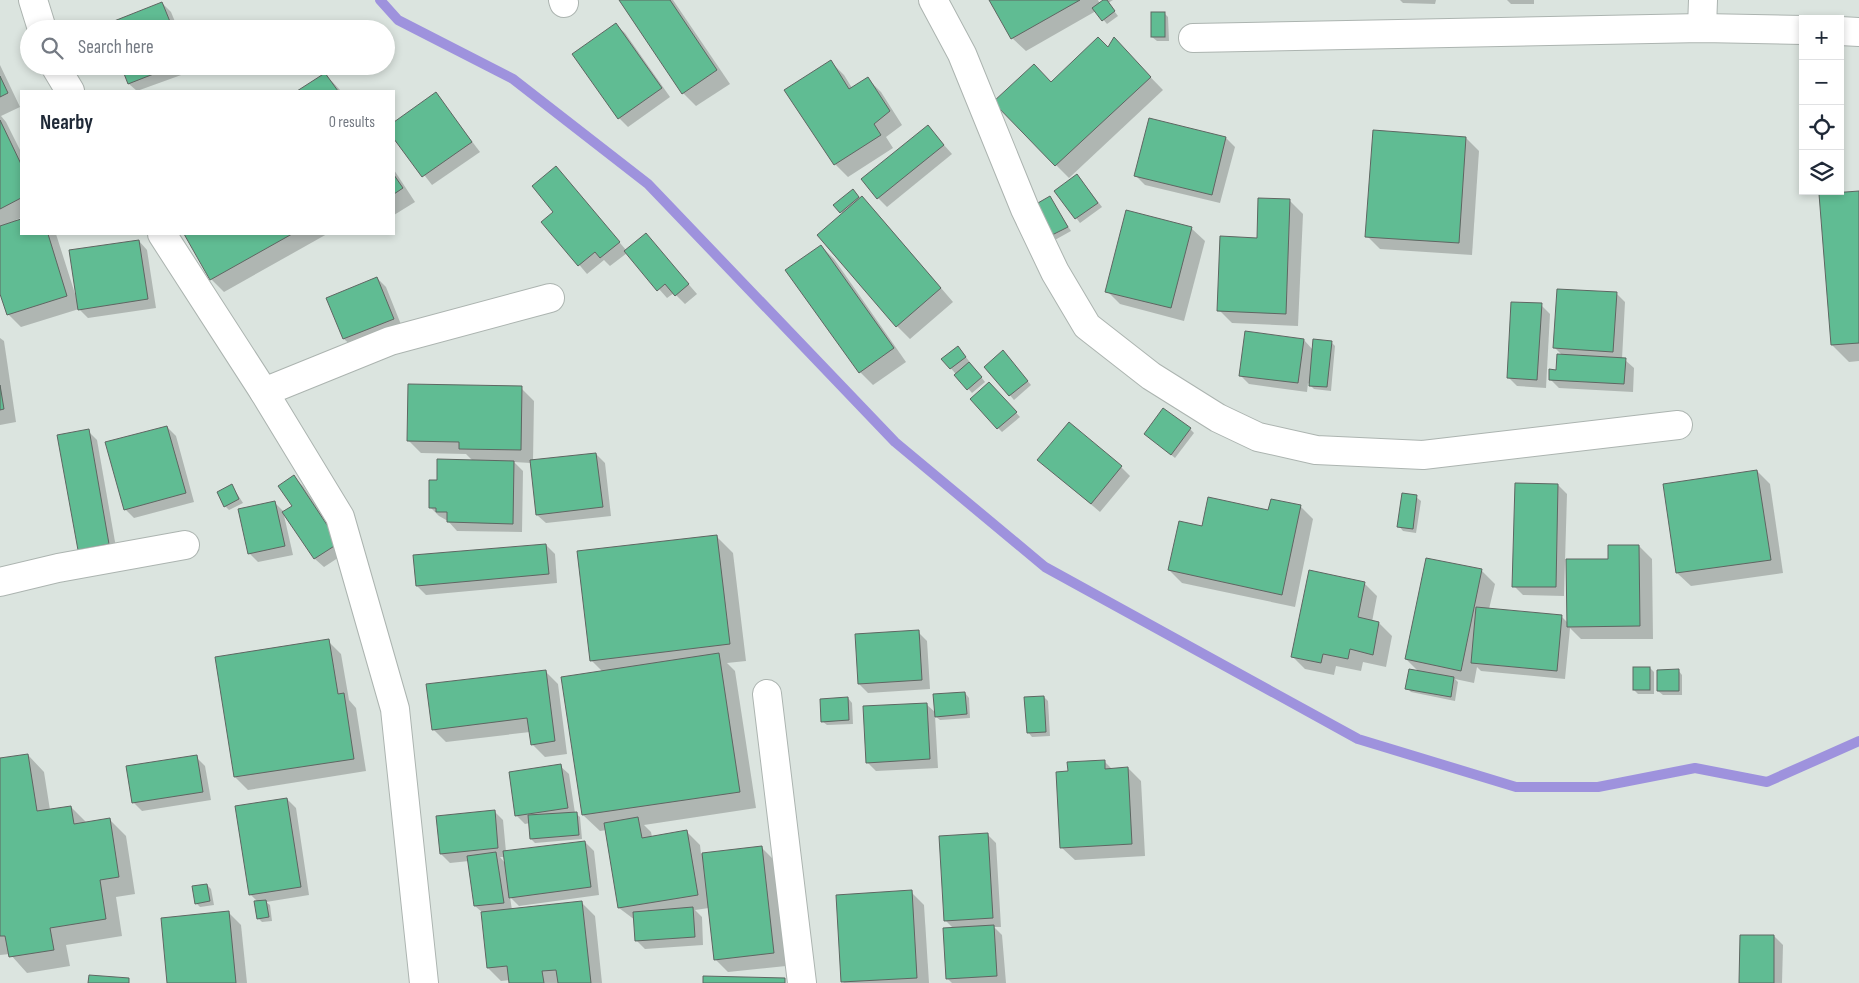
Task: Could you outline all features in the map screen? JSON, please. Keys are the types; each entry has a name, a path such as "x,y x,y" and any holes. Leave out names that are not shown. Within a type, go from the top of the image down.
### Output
{"street":[{"path":"33,0 39,20"},
{"path":"933,0 962,54 1025,209 1055,272 1087,326 1151,376 1218,418 1258,437 1316,450 1423,455 1678,426"},
{"path":"1702,28 1703,0"},
{"path":"1193,38 1702,28 1799,30"},
{"path":"1844,31 1859,32"},
{"path":"60,75 69,90"},
{"path":"163,235 264,392 340,517 395,709 424,983"},
{"path":"264,392 390,342 550,298"},
{"path":"0,582 58,568 185,545"},
{"path":"767,694 802,983"}],"building":[{"path":"619,0 670,0 717,70 682,94"},
{"path":"989,0 1080,0 1011,39"},
{"path":"1103,0 1107,0 1115,11 1102,21 1092,8"},
{"path":"162,2 169,20 117,20"},
{"path":"1151,12 1165,12 1165,37 1151,37"},
{"path":"616,23 662,88 618,119 572,54"},
{"path":"1098,37 1108,47 1114,37 1151,77 1055,166 993,102 1034,64 1051,82"},
{"path":"831,60 849,89 868,77 890,111 874,124 881,135 834,165 784,90"},
{"path":"124,75 151,75 128,84"},
{"path":"322,75 326,75 337,90 299,90"},
{"path":"0,76 8,93 0,97"},
{"path":"436,92 472,142 422,177 395,140 395,121"},
{"path":"1149,118 1226,137 1212,195 1134,176"},
{"path":"0,120 20,162 20,199 0,209"},
{"path":"928,125 944,145 877,199 861,179"},
{"path":"1373,130 1466,137 1459,243 1365,237"},
{"path":"556,166 620,242 600,258 595,252 578,266 541,222 553,212 532,186"},
{"path":"1077,174 1098,203 1075,219 1054,191"},
{"path":"395,176 403,188 395,193"},
{"path":"853,189 859,197 840,213 833,205"},
{"path":"1859,191 1859,343 1831,345 1819,195 1844,195 1844,192"},
{"path":"862,196 941,288 896,327 817,235"},
{"path":"1050,196 1068,227 1048,237 1031,207"},
{"path":"1258,198 1290,199 1286,314 1217,311 1220,236 1257,238"},
{"path":"1126,210 1192,227 1171,308 1105,292"},
{"path":"20,219 20,235 48,235 67,296 7,315 0,294 0,226"},
{"path":"646,233 689,284 675,296 665,284 657,291 624,251"},
{"path":"185,235 290,235 210,280"},
{"path":"139,240 148,299 78,310 69,250"},
{"path":"821,245 894,348 859,373 785,270"},
{"path":"377,277 394,319 343,339 326,298"},
{"path":"1557,289 1617,292 1613,352 1553,348"},
{"path":"1511,302 1542,303 1537,380 1507,378"},
{"path":"1245,331 1304,339 1298,383 1239,376"},
{"path":"1313,339 1332,341 1327,387 1309,386"},
{"path":"958,346 966,357 950,369 941,359"},
{"path":"1003,350 1028,381 1009,396 984,367"},
{"path":"1557,354 1626,358 1624,384 1549,380 1549,369 1556,370"},
{"path":"969,362 982,377 967,390 954,375"},
{"path":"989,382 1017,412 997,429 970,399"},
{"path":"408,384 522,386 521,450 459,449 459,442 407,441"},
{"path":"0,385 4,409 0,410"},
{"path":"1163,408 1191,428 1171,455 1144,434"},
{"path":"1069,422 1122,466 1091,504 1037,460"},
{"path":"167,426 186,493 124,510 105,442"},
{"path":"89,429 109,544 78,550 57,435"},
{"path":"596,453 603,507 536,515 530,460"},
{"path":"437,459 514,461 513,524 447,522 447,512 436,512 436,508 429,508 429,480 437,480"},
{"path":"1757,470 1771,560 1676,573 1663,484"},
{"path":"294,475 339,543 314,559 282,512 292,506 278,486"},
{"path":"1515,483 1558,484 1556,587 1512,587"},
{"path":"232,484 239,499 224,507 217,492"},
{"path":"1402,493 1417,495 1413,529 1397,527"},
{"path":"1208,497 1268,510 1271,499 1301,505 1282,595 1168,570 1179,521 1202,526"},
{"path":"275,501 285,546 248,554 238,509"},
{"path":"717,535 730,644 590,661 577,551"},
{"path":"546,544 549,574 416,586 413,555"},
{"path":"1608,545 1639,545 1640,626 1567,627 1566,559 1608,559"},
{"path":"1426,558 1482,569 1461,671 1405,659"},
{"path":"1309,570 1365,582 1358,617 1379,622 1373,655 1350,649 1348,659 1323,654 1321,663 1291,657"},
{"path":"1476,607 1562,615 1557,671 1471,663"},
{"path":"919,630 922,680 858,684 855,634"},
{"path":"329,639 338,694 344,693 354,759 234,777 215,657"},
{"path":"719,653 740,792 582,815 561,677"},
{"path":"1633,667 1650,667 1650,690 1633,690"},
{"path":"1409,669 1454,677 1451,697 1405,689"},
{"path":"1679,669 1679,691 1657,691 1657,670"},
{"path":"546,670 555,741 531,745 527,718 432,730 426,684"},
{"path":"965,692 967,714 935,717 933,694"},
{"path":"1044,696 1046,732 1027,733 1024,697"},
{"path":"848,697 849,720 821,722 820,699"},
{"path":"927,703 930,759 866,763 863,706"},
{"path":"28,754 37,811 71,806 74,824 110,818 119,877 100,880 106,919 50,928 54,950 9,957 5,936 0,936 0,758"},
{"path":"197,755 203,792 132,803 126,766"},
{"path":"1105,760 1105,769 1128,767 1132,844 1060,848 1056,772 1068,771 1067,762"},
{"path":"561,764 568,808 515,816 509,772"},
{"path":"287,798 301,887 249,895 235,806"},
{"path":"495,810 498,848 440,854 436,816"},
{"path":"577,812 579,835 530,839 528,815"},
{"path":"638,817 642,838 687,830 698,895 618,908 604,823"},
{"path":"988,833 993,918 944,921 939,836"},
{"path":"585,841 591,887 509,898 503,851"},
{"path":"762,846 774,953 714,960 702,853"},
{"path":"496,852 504,903 474,906 467,856"},
{"path":"207,884 210,901 195,904 192,886"},
{"path":"912,890 917,978 841,982 836,895"},
{"path":"266,900 269,917 257,919 254,901"},
{"path":"582,901 591,983 558,983 556,970 542,971 544,983 509,983 507,966 487,968 481,912"},
{"path":"693,907 695,937 635,941 633,912"},
{"path":"229,911 236,983 167,983 161,918"},
{"path":"994,925 997,976 946,979 943,928"},
{"path":"1740,935 1774,935 1774,983 1739,983"},
{"path":"89,975 129,978 129,983 88,983"},
{"path":"703,976 785,978 785,983 703,983"}],"waterway":[{"path":"380,0 398,20 513,79 648,184 895,442 1045,567 1358,739 1516,787 1598,787 1695,768 1767,782 1859,741"}]}
